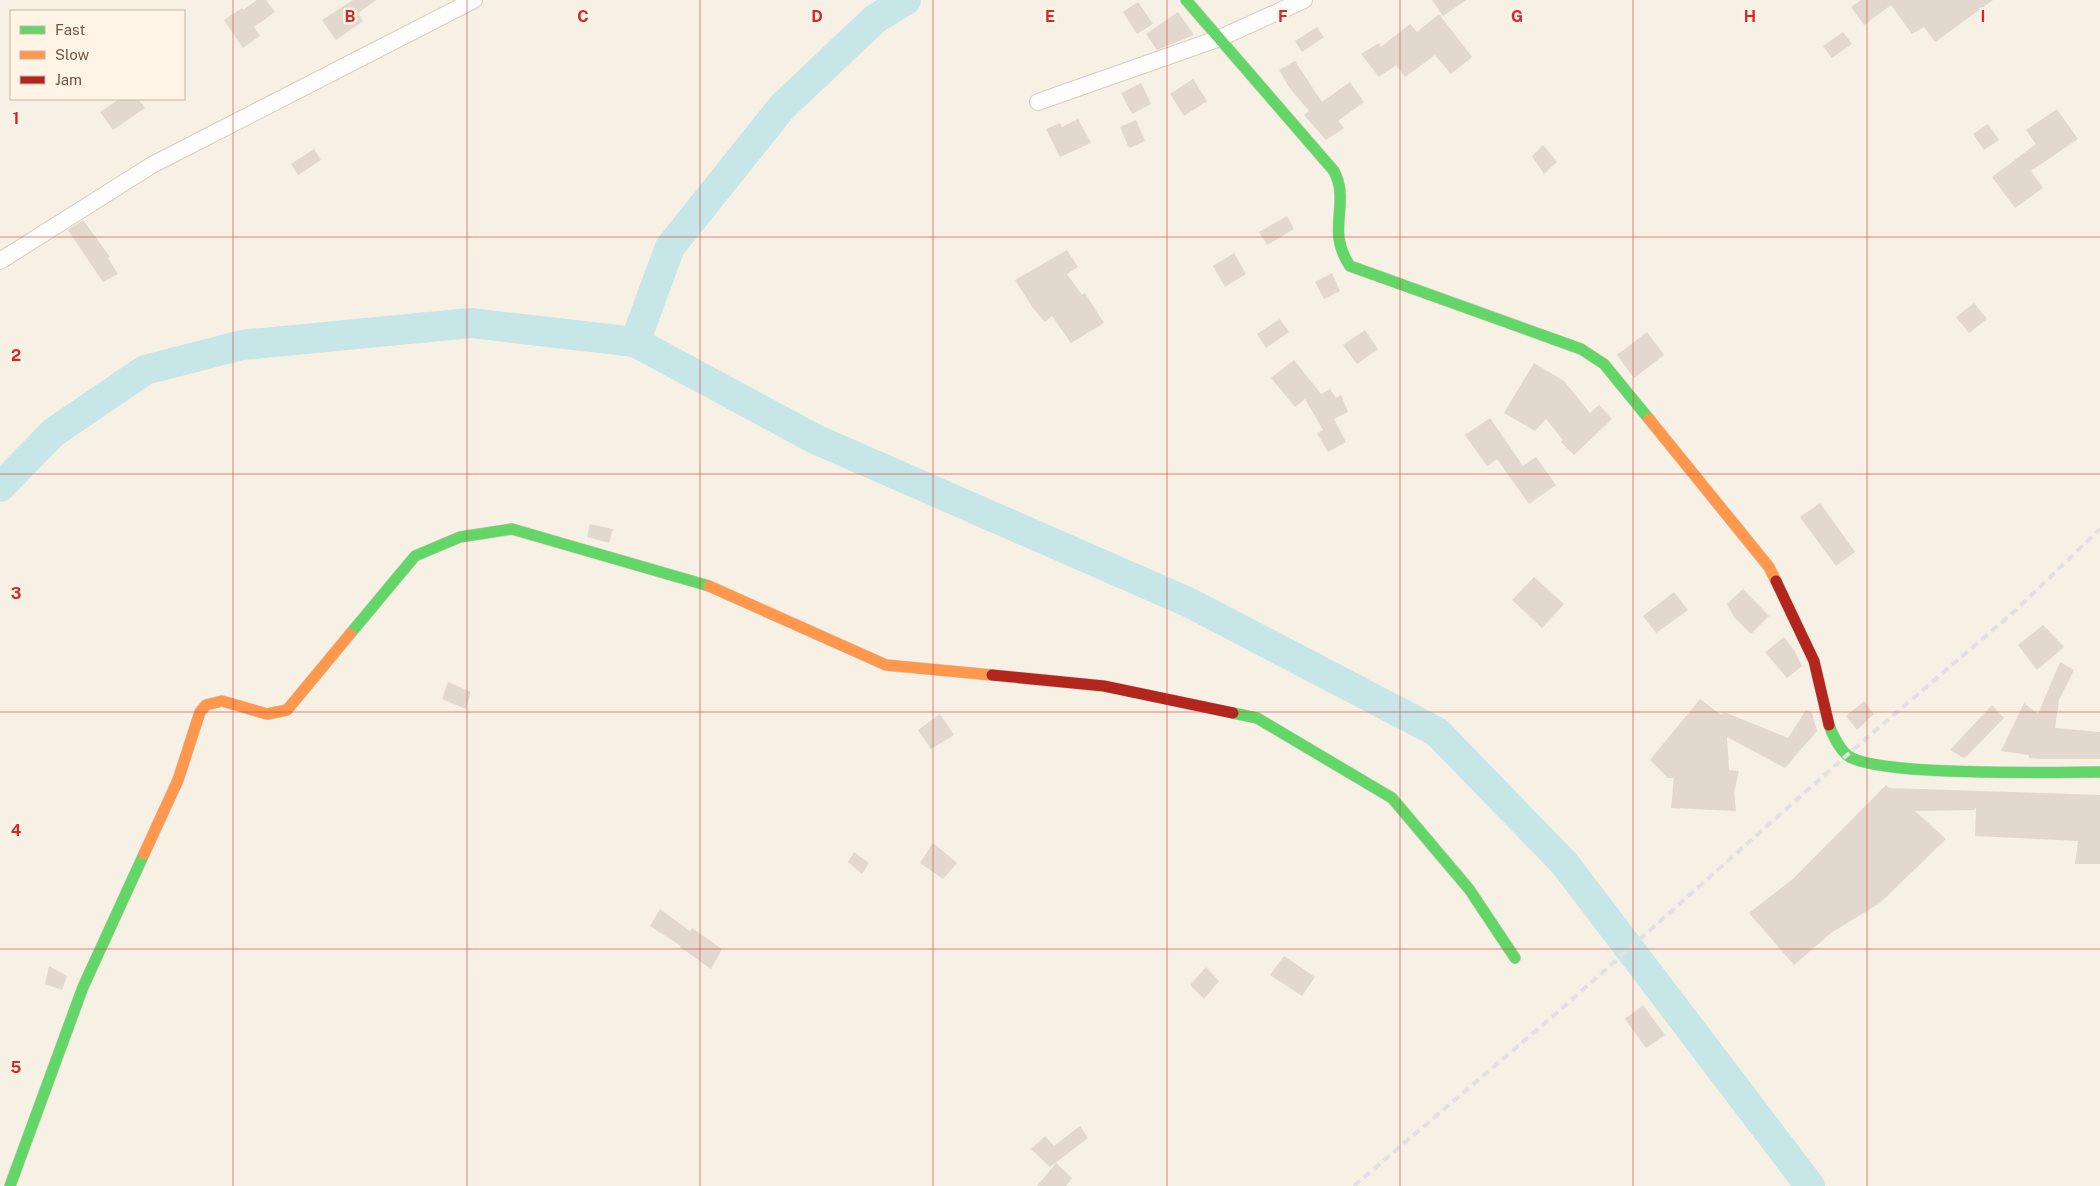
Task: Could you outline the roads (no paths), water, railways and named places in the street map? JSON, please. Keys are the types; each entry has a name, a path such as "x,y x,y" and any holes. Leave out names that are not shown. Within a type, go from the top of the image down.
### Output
{"street":[{"path":"0,260 152,165 474,0"},
{"path":"1186,0 1325,159 1336,175 1340,193 1338,246 1342,257 1350,266 1580,349 1604,364 1769,567 1814,661 1820,697 1831,732 1847,755 1870,764 1895,767 2006,773 2100,772"},
{"path":"1038,102 1220,38 1304,0"},
{"path":"10,1186 82,987 178,780 200,712 205,704 214,700 230,702 266,715 288,710 415,556 460,537 512,529 702,583 886,665 1104,686 1256,718 1392,798 1469,889 1516,958"}],"waterway":[{"path":"635,342 670,247 782,107 875,19 906,0"},
{"path":"0,487 54,432 145,370 242,345 471,323 635,342 815,439 1190,603 1437,732 1565,864 1810,1186"}],"railway":[{"path":"1354,1186 1559,1011 1847,755 2016,610 2100,529"}]}
